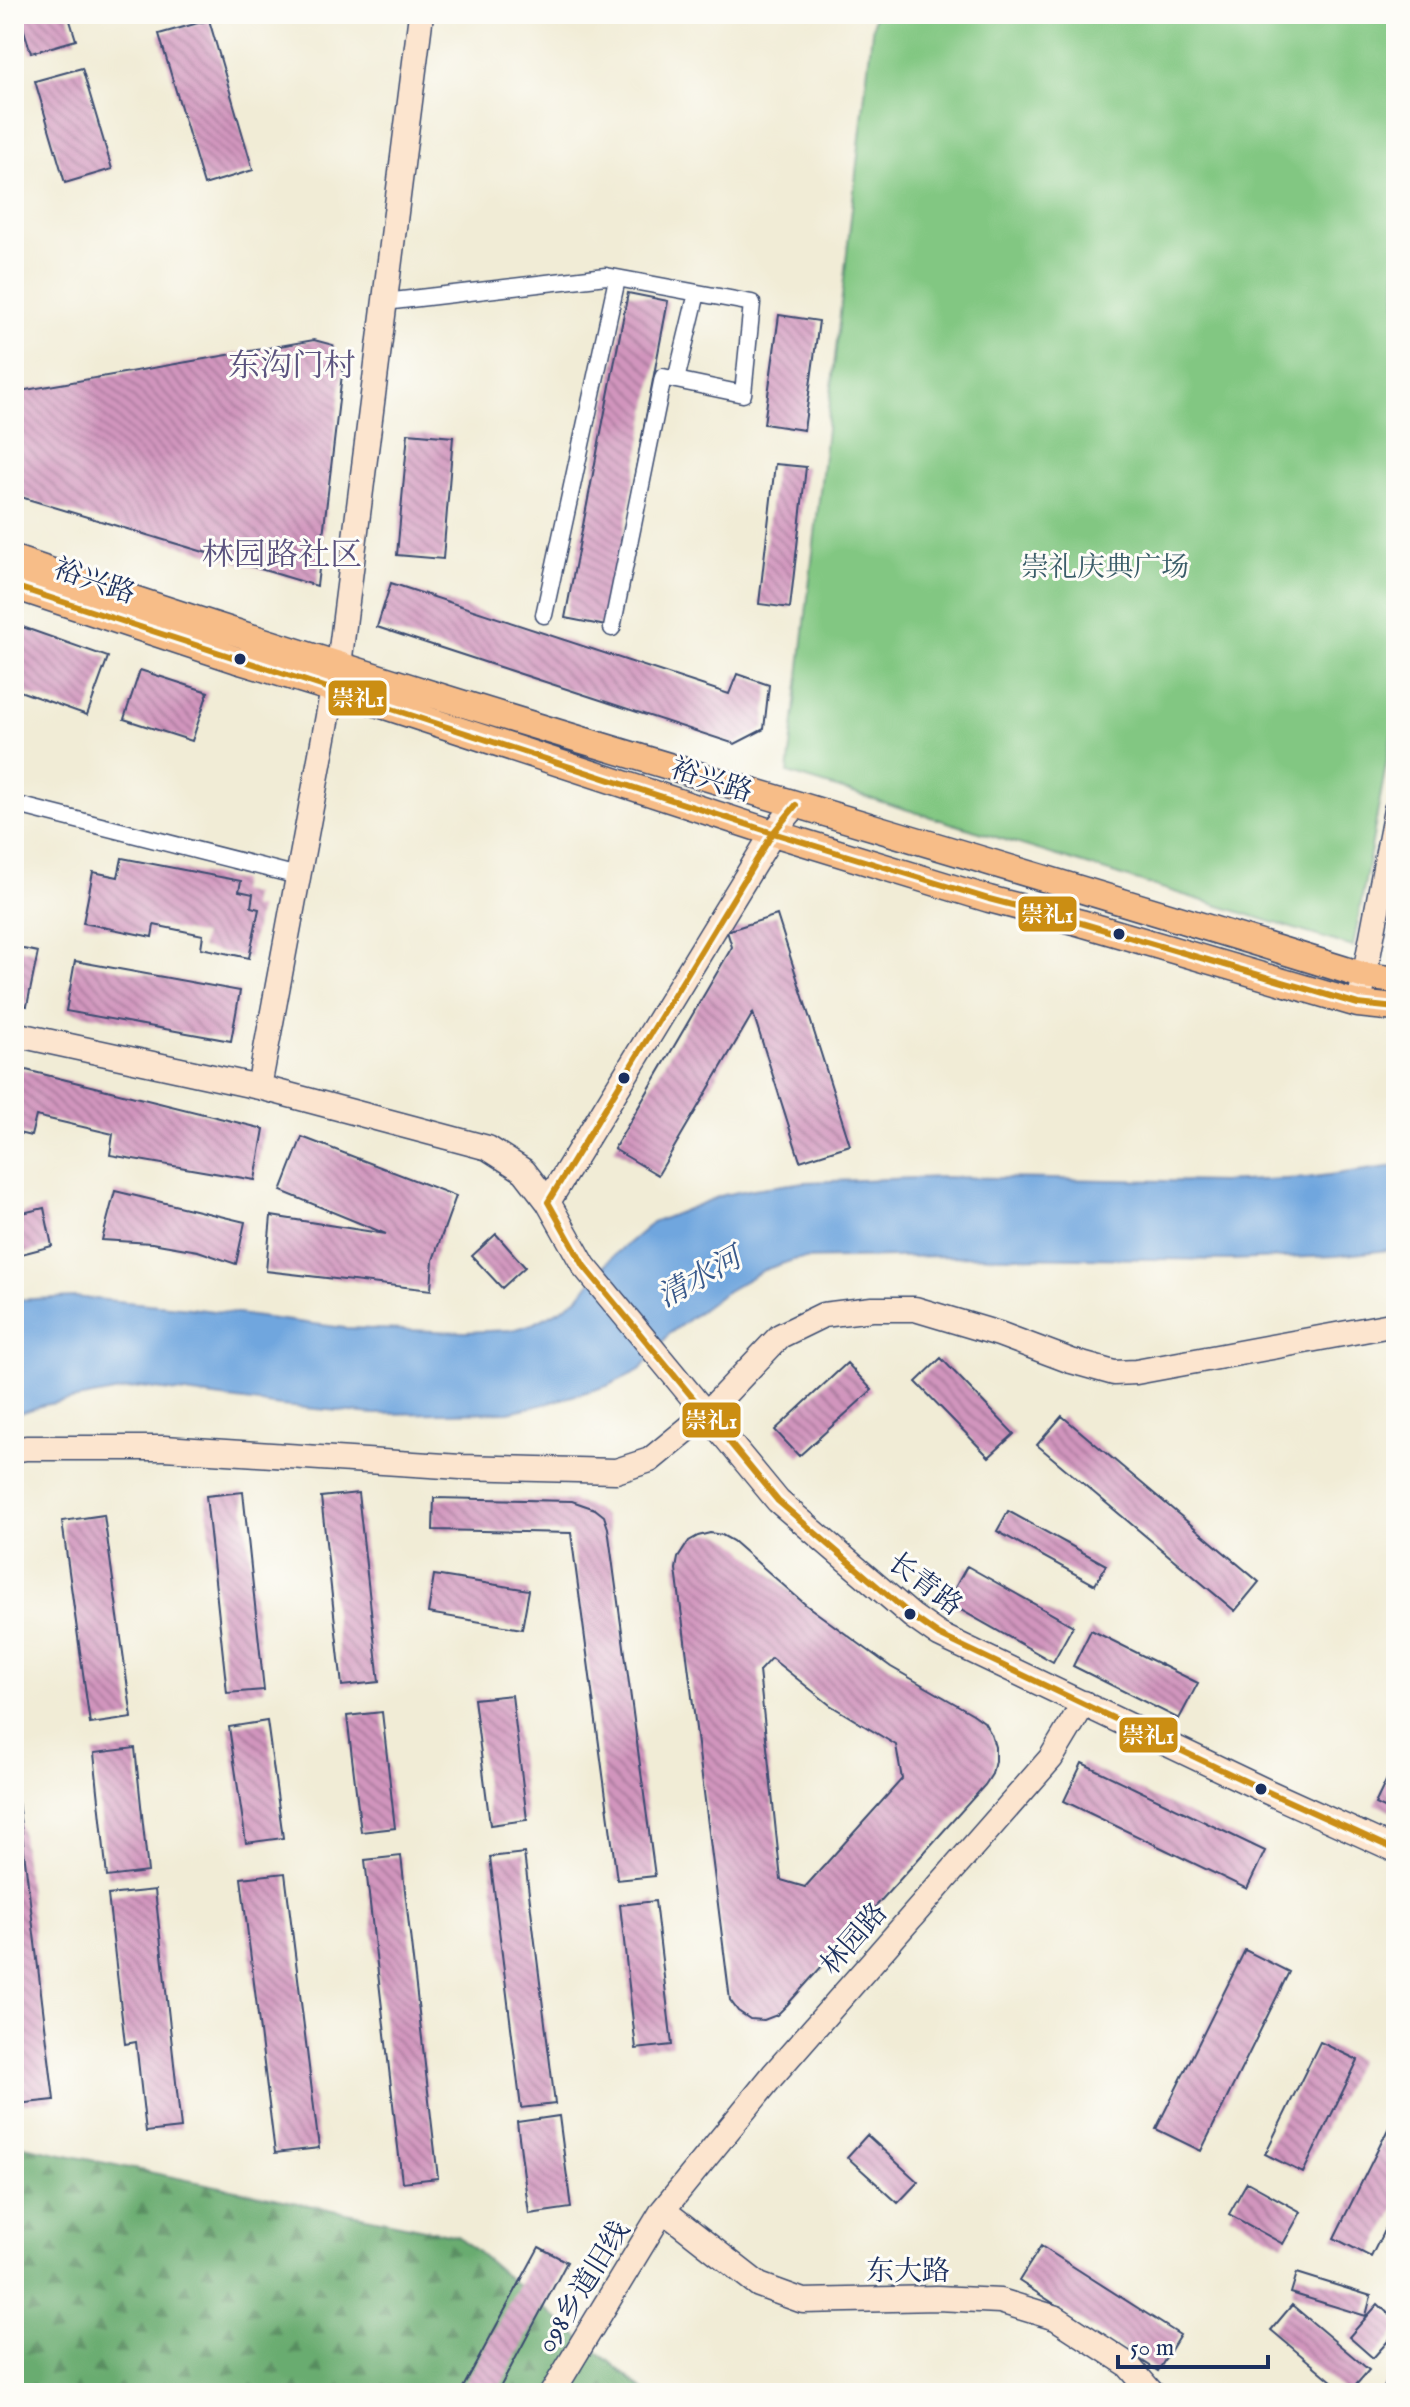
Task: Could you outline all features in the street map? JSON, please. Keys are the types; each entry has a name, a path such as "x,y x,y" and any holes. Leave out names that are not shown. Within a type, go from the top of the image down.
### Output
{"main road":[{"name":"裕兴路","path":"14,559 773,833 989,899 1358,1004 1396,1008"},
{"name":"裕兴路","path":"14,586 237,660 336,677 796,805 1128,902 1365,976 1396,980"}],"street":[{"path":"259,1087 336,677 421,14"},
{"path":"385,302 606,276 752,303 743,394 663,377 612,628"},
{"path":"544,615 617,279"},
{"path":"676,380 697,293"},
{"path":"14,804 298,876"},
{"path":"548,1202 773,833 796,805"},
{"path":"1358,1004 1396,810"},
{"name":"长青路","path":"14,1034 259,1087 488,1148 524,1171 548,1202 584,1266 778,1501 912,1616 939,1635 1396,1850"},
{"path":"14,1450 164,1448 461,1467 616,1471 650,1460 706,1414 780,1336 823,1315 872,1309 915,1309 1114,1373 1136,1372 1396,1324"},
{"name":"林园路","path":"663,2210 773,2075 1051,1758 1084,1703"},
{"name":"098乡道旧线","path":"552,2393 663,2210"},
{"name":"东大路","path":"663,2210 759,2285 803,2301 937,2298 1000,2301 1056,2318 1127,2364 1152,2393"}],"green space":[{"name":"崇礼庆典广场","path":"874,14 1396,14 1396,711 1353,947 788,773"},
{"path":"14,2144 458,2236 647,2393 14,2393"}],"water":[{"name":"清水河","path":"1396,1166 1396,1249 1336,1256 1230,1260 945,1256 796,1259 764,1270 727,1291 669,1334 640,1370 607,1386 508,1412 374,1414 281,1406 141,1387 44,1405 14,1415 14,1300 74,1297 345,1328 464,1332 513,1330 535,1323 577,1298 612,1257 652,1223 723,1195 754,1189 805,1182 944,1177 1221,1182 1307,1178"}],"building":[{"path":"19,14 68,14 76,40 31,53"},
{"path":"209,20 253,170 204,185 159,34"},
{"path":"82,68 112,169 65,183 35,81"},
{"path":"628,293 668,301 606,626 565,618"},
{"path":"779,315 819,321 804,430 764,424"},
{"path":"314,340 333,345 343,366 317,586 14,495 14,392"},
{"path":"408,433 453,437 443,559 397,555"},
{"path":"775,464 806,467 790,608 759,604"},
{"path":"391,583 729,694 737,674 769,685 764,729 735,744 377,627"},
{"path":"14,624 108,657 87,715 14,689"},
{"path":"140,670 208,692 192,741 124,719"},
{"path":"122,858 241,881 239,891 253,894 251,907 259,909 249,958 201,948 203,935 154,925 152,937 83,923 93,872 118,877"},
{"path":"777,915 850,1145 800,1161 753,1013 658,1175 614,1149 732,947 727,931"},
{"path":"14,947 38,952 27,1006 14,1003"},
{"path":"75,961 240,991 231,1041 66,1011"},
{"path":"14,1067 264,1129 255,1180 110,1155 113,1134 36,1116 31,1136 14,1132"},
{"path":"302,1137 456,1196 433,1260 431,1290 266,1271 271,1216 386,1234 281,1191"},
{"path":"115,1191 245,1222 236,1264 198,1251 152,1243 102,1240"},
{"path":"44,1208 52,1246 14,1256 14,1215"},
{"path":"496,1234 525,1267 502,1288 472,1256"},
{"path":"941,1358 1014,1434 989,1457 916,1382"},
{"path":"847,1363 872,1390 799,1456 775,1430"},
{"path":"1062,1416 1259,1582 1235,1611 1037,1445"},
{"path":"243,1492 264,1690 227,1693 206,1496"},
{"path":"358,1493 379,1682 342,1686 321,1497"},
{"path":"434,1498 572,1501 595,1509 604,1516 655,1876 617,1880 571,1533 433,1530"},
{"path":"1008,1511 1106,1565 1095,1585 997,1531"},
{"path":"104,1515 132,1718 90,1724 62,1521"},
{"path":"710,1533 733,1541 806,1605 891,1667 984,1722 995,1747 992,1774 985,1785 787,2005 777,2015 764,2020 750,2019 738,2011 730,2000 676,1569 678,1558 689,1541","holes":["771,1658 830,1705 896,1745 902,1779 805,1887 781,1880 759,1671"]},
{"path":"967,1566 1073,1626 1053,1662 947,1602"},
{"path":"434,1575 529,1590 522,1629 428,1613"},
{"path":"1091,1630 1198,1683 1179,1719 1073,1666"},
{"path":"512,1695 527,1820 490,1825 474,1699"},
{"path":"382,1712 395,1828 361,1832 347,1716"},
{"path":"267,1721 283,1838 246,1843 229,1727"},
{"path":"135,1748 148,1872 107,1877 94,1753"},
{"path":"1082,1763 1265,1851 1247,1889 1064,1801"},
{"path":"1387,1779 1396,1784 1396,1814 1375,1804"},
{"path":"14,1785 54,2100 17,2104 14,2076"},
{"path":"524,1853 555,2104 521,2108 490,1857"},
{"path":"401,1856 438,2178 402,2182 365,1860"},
{"path":"285,1873 319,2148 275,2153 241,1878"},
{"path":"155,1890 181,2128 146,2132 136,2042 125,2044 108,1895"},
{"path":"655,1901 672,2045 636,2049 620,1905"},
{"path":"1245,1950 1289,1972 1201,2151 1156,2129"},
{"path":"1320,2042 1358,2060 1303,2173 1265,2154"},
{"path":"1396,2113 1396,2206 1371,2257 1334,2238"},
{"path":"559,2116 571,2208 529,2214 517,2122"},
{"path":"867,2135 918,2182 898,2203 847,2157"},
{"path":"1247,2182 1301,2212 1283,2244 1229,2214"},
{"path":"1041,2246 1180,2335 1158,2371 1019,2281"},
{"path":"539,2247 567,2262 497,2393 460,2393"},
{"path":"1297,2273 1371,2296 1366,2316 1291,2293"},
{"path":"1378,2304 1396,2321 1396,2332 1373,2358 1349,2337"},
{"path":"1292,2305 1369,2370 1349,2393 1271,2330"},
{"path":"1389,2378 1396,2382 1396,2393 1381,2393"}],"transit line":[{"name":"崇礼1","path":"14,586 773,833 989,899 1358,1004 1396,1008"},
{"name":"崇礼1","path":"548,1202 773,833 796,805"},
{"name":"崇礼1","path":"548,1202 584,1266 778,1501 912,1616 939,1635 1396,1850"}],"district":[{"name":"东沟门村","path":"292,365"},
{"name":"林园路社区","path":"282,554"}]}
